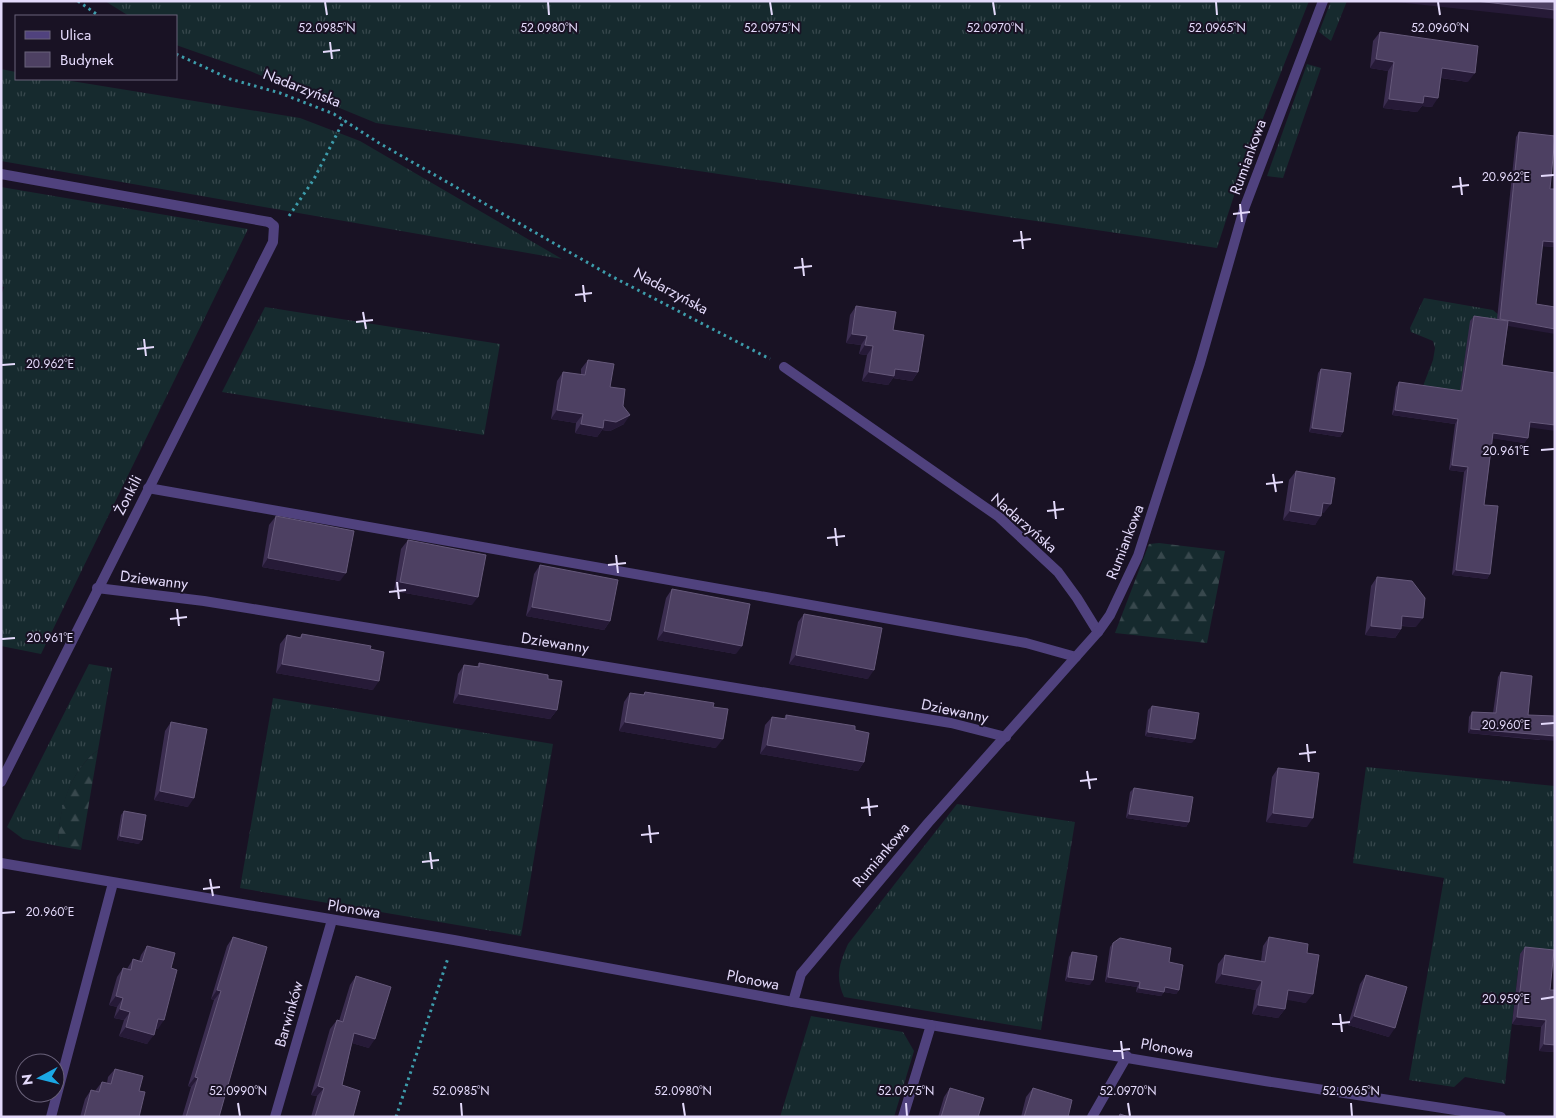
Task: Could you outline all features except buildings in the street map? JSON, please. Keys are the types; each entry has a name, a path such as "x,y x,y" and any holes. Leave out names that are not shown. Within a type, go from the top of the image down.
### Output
{"street":[{"name":"Rumiankowa","path":"793,1002 801,974 928,823 1098,632 1110,614 1138,556 1200,363 1244,209 1323,1"},
{"path":"1,174 269,222 274,226 275,231"},
{"name":"Żonkili","path":"1,782 97,588 273,242 275,231"},
{"name":"Nadarzyńska","path":"784,367 999,517 1058,572 1098,632"},
{"path":"148,488 1026,644 1076,657"},
{"name":"Dziewanny","path":"97,588 204,601 911,717 1006,737"},
{"name":"Plonowa","path":"1,863 454,940 793,1002 1127,1056 1265,1081 1500,1117"},
{"path":"51,1117 113,883"},
{"name":"Barwinków","path":"274,1117 332,920"},
{"path":"903,1117 931,1025"},
{"path":"1092,1117 1127,1056"}],"path":[{"path":"78,1 99,15"},
{"name":"Nadarzyńska","path":"178,55 230,79 280,93 334,114 379,143 611,276 784,367"},
{"path":"275,231 284,223 314,180 344,120"},
{"path":"396,1117 454,940"}],"green space":[{"path":"105,1 1309,1 1241,174 1217,248 376,123 250,71 178,46 178,15 127,15"},
{"path":"1331,1 1347,1 1331,41 1319,32"},
{"path":"1307,64 1321,68 1283,178 1267,176"},
{"path":"1,69 15,72 15,80 65,80 300,118 360,141 562,259 1,161"},
{"path":"1,187 248,229 41,654 1,646 1,296 4,287 1,286"},
{"path":"1424,298 1493,310 1506,321 1460,391 1423,386 1433,360 1435,348 1433,341 1411,332 1410,328"},
{"path":"265,307 500,344 484,435 222,392"},
{"path":"1159,543 1225,551 1207,643 1115,633 1149,544"},
{"path":"89,664 112,668 98,750 80,769 68,793 63,806 58,846 23,839 7,827"},
{"path":"273,698 553,744 521,936 240,888"},
{"path":"98,750 81,850 58,846 60,819 67,793 80,769"},
{"path":"1366,767 1555,786 1555,958 1520,954 1505,1084 1465,1077 1454,1087 1409,1080 1444,878 1353,863"},
{"path":"957,804 1075,822 1041,1030 844,997 841,990 839,970 848,944"},
{"path":"811,1016 903,1032 914,1051 894,1117 780,1117"}]}
